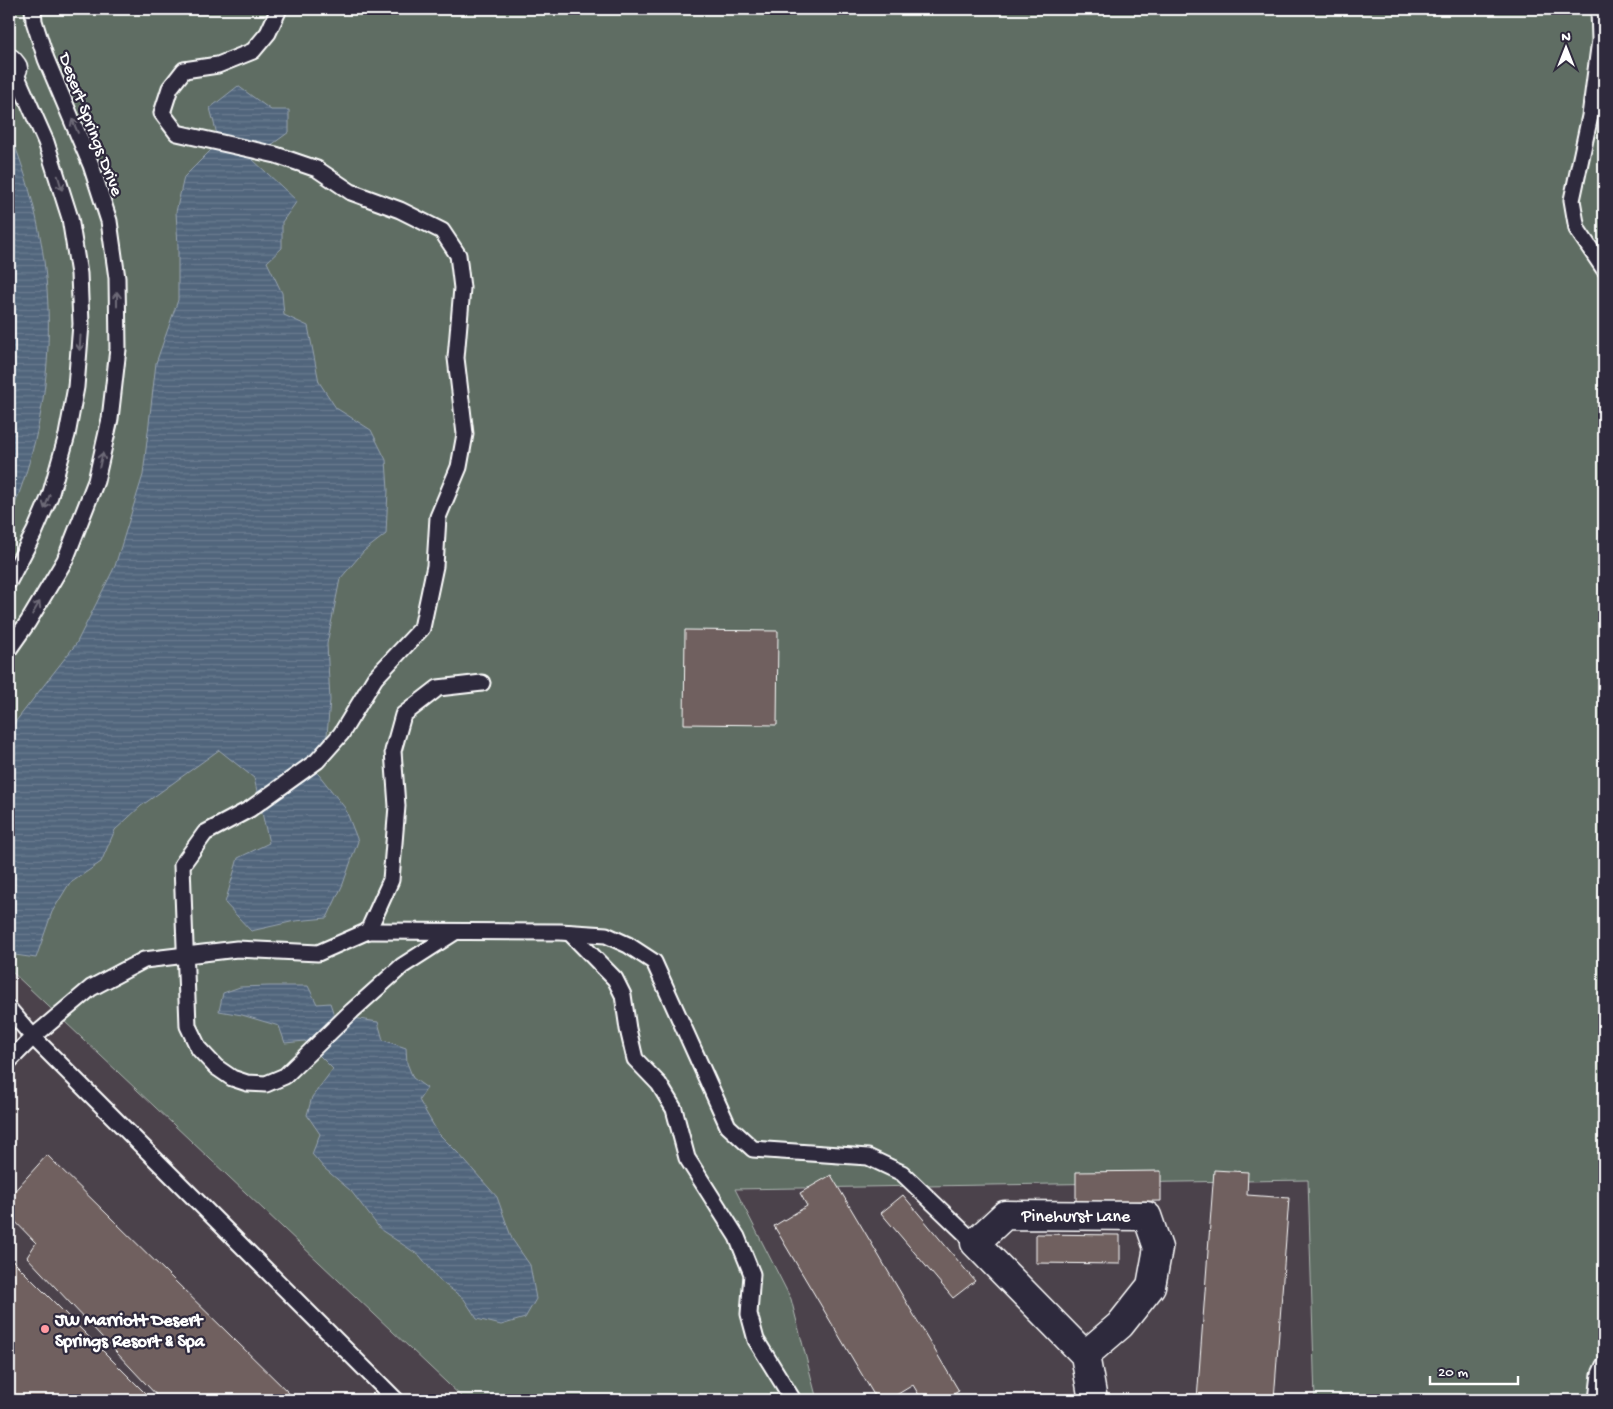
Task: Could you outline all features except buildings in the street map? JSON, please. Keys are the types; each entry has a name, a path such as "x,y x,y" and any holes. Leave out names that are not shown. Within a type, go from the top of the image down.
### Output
{"street":[{"name":"Pinehurst Lane","path":"974,1243 1004,1215 1147,1216 1158,1248 1151,1286 1120,1325 1085,1355"},
{"path":"974,1243 1085,1355 1092,1400"}],"lane":[{"name":"Desert Springs Drive","path":"9,649 28,622 65,560 96,481 110,419 118,349 117,278 109,221 91,165 46,59 34,20 33,9"},
{"path":"279,9 268,33 253,51 218,65 184,70 170,88 162,113 177,132 276,155 317,169 351,192 400,210 442,231 458,255 462,288 456,358 465,434 460,467 438,518 435,566 422,628 375,678 341,734 316,761 250,809 205,833 182,865 188,1026 199,1049 216,1067 232,1078 247,1083 266,1084 285,1076 402,966 455,932"},
{"path":"1599,9 1600,40 1590,116 1572,200 1577,228 1604,269"},
{"path":"9,582 36,531 52,487 67,434 76,386 81,324 79,274 68,209 46,142 10,63"},
{"path":"368,932 391,880 397,806 394,751 403,715 438,688 482,683"},
{"path":"9,1061 90,988 144,960 237,949 318,953 368,932 570,933 606,935 628,945 654,962 728,1126 753,1149 868,1157 902,1173 974,1243"},
{"path":"570,933 615,978 624,996 628,1029 635,1059 660,1084 674,1109 688,1158 737,1237 752,1274 749,1314 756,1340 793,1400"},
{"path":"9,1010 396,1400"},
{"path":"1597,1400 1600,1374 1604,1365"}],"shaded area":[{"path":"9,969 465,1400 9,1400"},
{"path":"1308,1180 1315,1400 817,1400 791,1299 735,1189"}],"green space":[{"path":"9,9 1604,9 1604,1400 1315,1400 1308,1180 735,1189 791,1299 817,1400 465,1400 9,969"}],"water":[{"path":"238,86 271,110 289,110 289,132 252,159 297,201 282,222 282,248 267,262 282,293 284,315 308,326 319,382 336,408 371,430 386,460 388,490 386,534 364,551 340,579 327,644 330,700 327,735 308,761 345,808 358,841 343,884 327,918 295,921 251,931 225,903 238,858 269,843 254,778 219,750 141,806 115,830 101,862 69,884 52,912 36,958 15,955 9,950 9,730 76,644 115,566 143,475 156,363 178,300 176,212 184,177 219,142 210,108"},
{"path":"9,132 27,183 41,240 48,321 47,362 43,402 35,442 9,519"},
{"path":"308,986 317,1004 330,1003 334,1015 378,1022 383,1040 406,1048 407,1063 413,1078 427,1088 419,1100 438,1133 497,1197 512,1239 530,1265 536,1299 525,1318 501,1325 477,1319 464,1299 439,1280 420,1256 381,1230 351,1191 324,1168 312,1154 320,1134 307,1115 312,1097 333,1069 305,1041 285,1043 279,1026 242,1015 219,1011 223,993 240,987"}],"place":[{"name":"JW Marriott Desert Springs Resort & Spa","path":"45,1329"}]}
